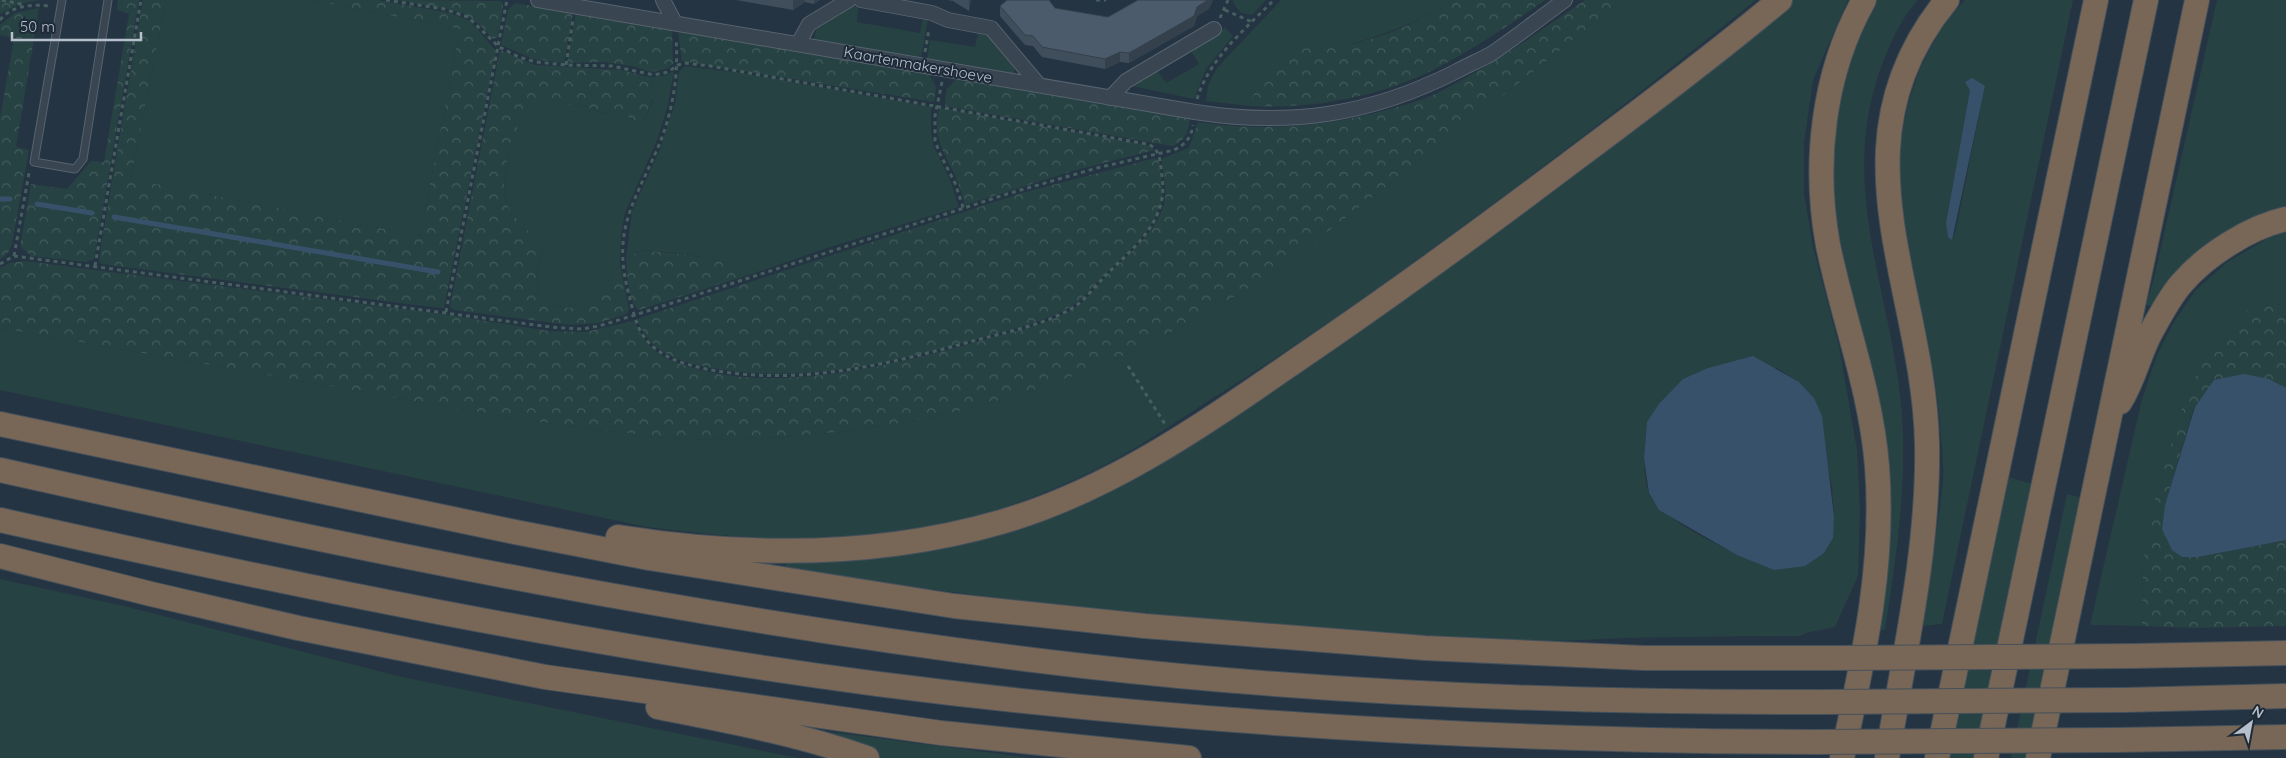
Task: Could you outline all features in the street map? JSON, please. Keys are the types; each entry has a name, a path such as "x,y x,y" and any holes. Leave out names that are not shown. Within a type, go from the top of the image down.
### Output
{"highway":[{"path":"450,517 540,526 629,539 780,551 900,545 955,534 1045,508 1097,486 1145,460 1208,421 1384,300 1648,105 1780,0"},
{"path":"1842,758 1876,586 1879,544 1879,494 1877,463 1864,383 1828,245 1821,160 1825,114 1839,56 1854,18 1864,0"},
{"path":"1887,758 1919,565 1926,492 1927,444 1918,359 1891,224 1888,195 1888,143 1899,90 1911,59 1927,29 1947,0"},
{"path":"1937,758 2096,0"},
{"path":"1986,758 2146,0"},
{"path":"2038,758 2198,0"},
{"path":"2107,425 2130,386 2151,333 2181,283 2218,250 2252,232 2286,219"},
{"path":"0,424 515,532 649,558 944,604 1145,626 1415,648 1543,654 1749,659 2286,653"},
{"path":"0,470 355,546 650,602 799,628 1085,666 1241,681 1511,698 1661,702 2124,700 2286,696"},
{"path":"0,520 406,606 721,660 894,686 1052,703 1314,727 1505,737 1815,742 2116,740 2286,736"},
{"path":"0,556 298,628 545,677 941,733 1189,758"},
{"path":"2211,655 2286,644"},
{"path":"545,677 649,705 783,732 835,746 867,758"}],"street":[{"name":"Kaartenmakershoeve","path":"538,0 574,3 675,23 1194,112 1229,117 1271,119 1332,114 1368,107 1394,99 1490,54 1565,0"},
{"path":"663,0 675,23"},
{"path":"798,44 809,24 849,0"},
{"path":"861,0 932,13 948,20 991,28 1039,85"},
{"path":"1110,98 1126,81 1214,29"}],"lane":[{"path":"62,0 34,162 75,169 83,159 108,0"}],"path":[{"path":"2,0 27,6"},
{"path":"95,266 141,0"},
{"path":"386,0 444,9 462,15 476,24 499,47 527,60 566,65 605,65 654,75 668,72 678,65 685,63 710,66 1147,144 1154,146 1159,154 1164,186 1163,203 1156,218 1138,243 1075,306 1043,320 1007,332 922,355 840,371 798,376 751,375 692,366 666,356 650,344 641,332 635,316 623,264 626,225 632,202 661,138 672,104 678,65 675,23"},
{"path":"446,312 507,0"},
{"path":"1096,0 1106,0"},
{"path":"0,264 14,256 550,327 582,329 599,326 1078,173 1159,154 1183,146 1189,139 1192,130 1194,112 1205,78 1218,58 1274,0"},
{"path":"566,65 574,3"},
{"path":"0,20 9,12 27,6 39,4 60,8"},
{"path":"1225,10 1252,22"},
{"path":"923,66 932,13"},
{"path":"945,70 936,105 935,140 964,210"},
{"path":"14,256 30,167 34,162"},
{"path":"1128,366 1165,424"}],"green space":[{"path":"0,0 40,0 19,4 0,14"},
{"path":"118,0 139,0 94,259 86,262 31,256 20,246 31,184 67,189 91,161 104,162 129,14 117,10"},
{"path":"143,0 166,0 131,179 420,236 460,29 311,0 377,0 450,13 470,21 496,51 444,307 439,308 101,264 99,260 103,234"},
{"path":"166,0 311,0 460,29 420,236 131,179"},
{"path":"398,0 502,1 503,7 498,37 493,39 480,25 465,14 449,9"},
{"path":"1233,0 1266,0 1252,15 1241,13 1233,3"},
{"path":"1281,0 1455,0 1412,23 1389,32 1366,40 1272,64 1249,106 1206,101 1208,85 1217,68"},
{"path":"1455,0 1545,0 1494,35 1457,57 1421,76 1403,83 1366,95 1307,105 1249,106 1269,68 1279,58 1288,53 1307,48 1348,45 1383,35 1408,25"},
{"path":"1585,0 1620,0 1549,59 1340,222 1296,256 1250,287 1186,325 1119,357 1051,384 981,405 910,421 837,432 763,438 662,438 487,414 0,328 0,268 9,263 25,261 449,315 549,331 585,332 633,321 649,345 668,359 704,371 742,377 781,378 820,375 860,370 899,362 1035,326 1059,317 1080,304 1139,244 1154,225 1160,215 1166,193 1161,159 1189,148 1198,122 1246,127 1318,124 1366,115 1412,103 1433,95 1473,74 1511,51"},
{"path":"1620,0 1756,0 1661,76 1516,187 1369,294 1270,361 1154,436 1095,470 1056,488 975,517 898,533 826,539 754,538 647,527 0,390 0,328 513,418 653,437 688,439 763,438 837,432 910,421 981,405 1051,384 1119,357 1186,325 1250,287 1296,256 1340,222 1549,59"},
{"path":"1789,0 1848,0 1813,80 1804,143 1804,194 1813,247 1839,346 1857,450 1860,509 1858,576 1835,627 1800,636 1626,638 1565,641 1436,637 1156,616 786,569 786,558 879,555 1096,490","holes":["1777,368 1799,382 1814,398 1832,488 1834,517 1832,538 1774,570 1724,548 1684,526 1655,503 1648,491 1645,474 1647,422"]},
{"path":"1873,0 1918,0 1902,22 1883,62 1870,108 1864,152 1866,196 1871,239 1897,370 1902,415 1903,469 1900,523 1885,630 1878,630 1887,549 1889,473 1881,428 1837,249 1830,134 1843,69"},
{"path":"1965,0 2073,0 1942,624 1922,626 1941,498 1943,459 1934,372 1903,222 1900,163 1908,104 1930,49 1946,23","holes":["1985,86 1953,239 1946,223 1970,90"]},
{"path":"2217,0 2286,0 2286,210 2154,307 2146,305 2154,278"},
{"path":"515,3 573,13 564,63 533,59 501,45 508,10"},
{"path":"852,5 858,8 857,22 920,33 923,18 928,19 921,58 814,40 817,26"},
{"path":"39,8 16,147 29,150 12,244 8,253 0,260 0,118 14,38 0,35 0,25 15,13"},
{"path":"576,13 672,30 673,64 667,69 651,72 632,66 605,62 567,63"},
{"path":"1225,27 1233,36 1206,69 1194,99 1131,86 1157,70 1166,83 1199,64 1191,51 1214,37"},
{"path":"678,31 929,74 936,87 934,102 682,61"},
{"path":"978,33 989,35 1015,67 1014,74 927,59 930,40 975,47"},
{"path":"500,50 535,65 621,70 649,77 652,82 652,102 644,120 640,124 628,117 614,113 599,112 585,106 560,104 548,98 533,98 514,136 509,152 504,183 505,197 509,208 543,250 536,274 538,297 550,304 570,308 602,291 620,264 629,309 627,314 598,323 571,325 454,310 450,307"},
{"path":"685,66 742,73 931,107 931,131 934,147 950,180 959,207 821,250 761,271 692,255 667,252 640,250 626,259 632,211 660,149 675,103 679,72"},
{"path":"674,71 668,104 658,138 625,213 621,236 620,264 602,291 570,308 550,304 538,297 536,274 543,250 516,219 509,208 505,196 504,182 509,152 526,108 533,98 548,98 560,104 585,106 599,112 614,113 628,117 640,124 644,120 652,102 653,88 649,77 663,76"},
{"path":"957,78 1190,118 1186,135 1177,144 1172,146 945,106 946,90"},
{"path":"940,108 1147,145 1155,150 1076,170 965,205 940,143 937,126"},
{"path":"1155,158 1159,161 1162,198 1157,214 1145,234 1075,304 1059,313 1023,326 941,349 877,364 844,369 778,374 712,368 677,359 649,340 637,319 1022,193"},
{"path":"2286,231 2286,306 2265,302 2215,344 2143,562 2142,626 2090,625 2142,399 2157,355 2174,322 2195,291 2226,263 2275,234"},
{"path":"640,250 692,255 761,271 639,310 632,301 630,294 626,259"},
{"path":"2265,302 2286,306 2286,388 2269,379 2194,407 2165,505 2162,529 2198,557 2286,540 2286,626 2193,628 2142,626 2143,562 2154,503 2187,391 2215,344 2245,312"},
{"path":"2005,476 2032,484 1975,758 1947,758"},
{"path":"2067,494 2083,498 2028,758 2011,758"},
{"path":"0,579 124,606 402,677 798,758 0,758"},
{"path":"752,722 1032,758 866,758"}],"water":[{"path":"1972,78 1985,86 1952,240 1948,237 1946,223 1970,90 1965,82"},
{"path":"1753,356 1799,382 1814,398 1822,416 1834,517 1833,538 1824,553 1805,566 1774,570 1737,555 1659,510 1649,493 1644,458 1647,422 1659,404 1683,379 1708,368"},
{"path":"2244,374 2269,379 2286,388 2286,540 2198,557 2182,557 2172,550 2162,529 2165,505 2195,407 2214,380"}],"building":[{"path":"1007,0 1049,0 1055,8 1108,17 1138,0 1208,0 1197,7 1194,16 1129,53 1120,52 1105,59 1042,47 1033,36 1025,35 1000,6"}],"waterway":[{"path":"0,199 10,199"},
{"path":"37,204 92,213"},
{"path":"114,217 438,272"}]}
